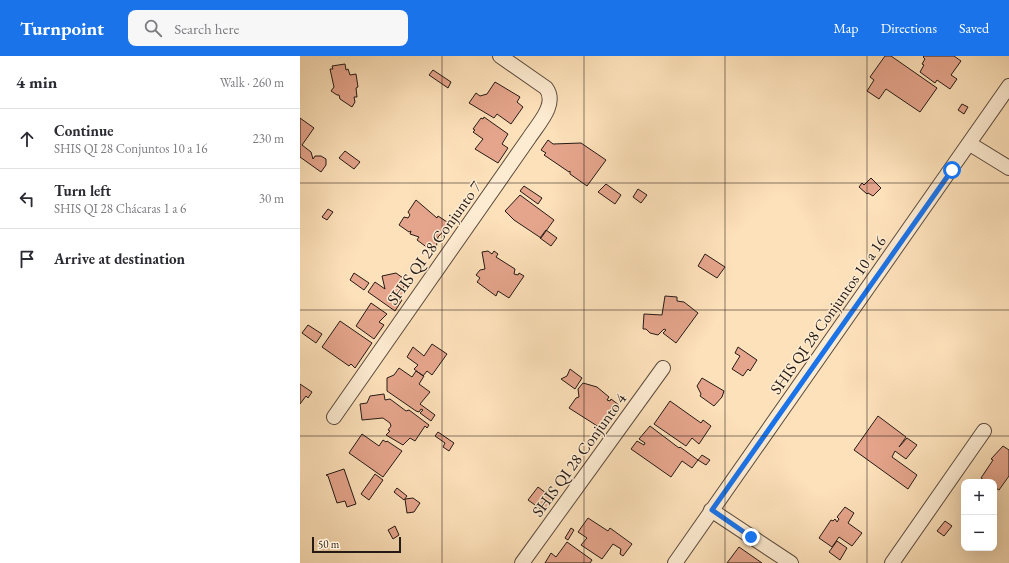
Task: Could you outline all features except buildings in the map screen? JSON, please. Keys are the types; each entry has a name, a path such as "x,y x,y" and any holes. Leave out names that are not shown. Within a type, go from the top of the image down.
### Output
{"street":[{"name":"SHIS QI 28 Conjunto 7","path":"334,417 545,114 551,99 549,92 544,86 500,56"},
{"name":"SHIS QI 28 Conjuntos 10 a 16","path":"675,563 970,144 1009,86"},
{"path":"970,144 1008,164"},
{"name":"SHIS QI 28 Conjunto 4","path":"522,563 663,368"},
{"path":"892,563 984,431"},
{"path":"712,510 791,563"}],"route":[{"path":"751,537 712,510 952,170"}]}
